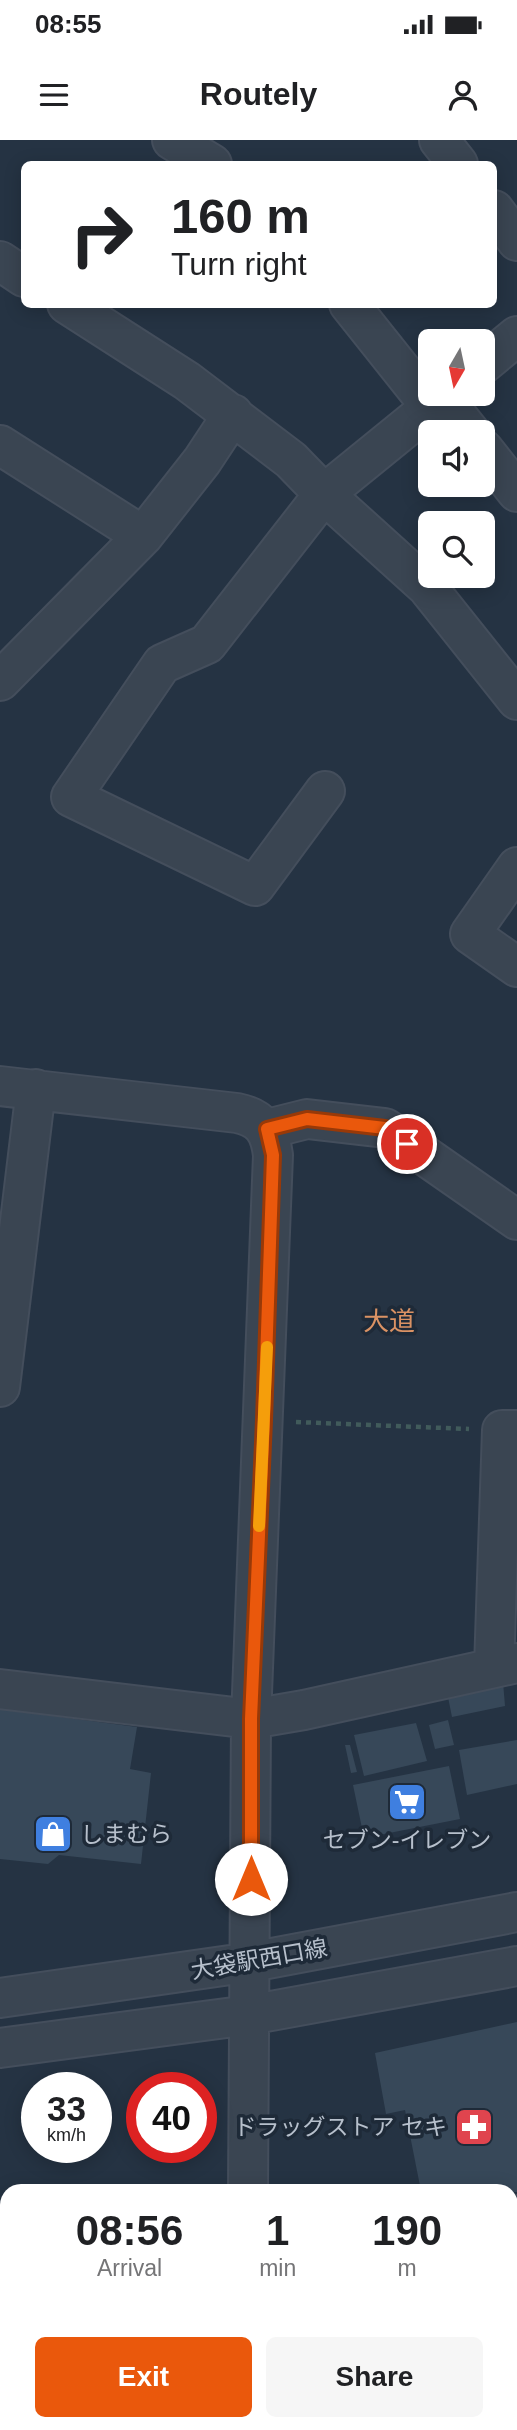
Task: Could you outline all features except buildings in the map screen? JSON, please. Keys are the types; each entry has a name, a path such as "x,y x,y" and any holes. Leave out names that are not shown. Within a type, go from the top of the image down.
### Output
{"street":[{"path":"172,140 207,161"},
{"path":"439,140 456,161"},
{"path":"497,214 517,240"},
{"path":"0,261 21,275"},
{"path":"74,308 187,381 291,460 324,494 427,587 517,700"},
{"path":"353,308 418,376"},
{"path":"495,354 517,337"},
{"path":"325,791 255,886 71,797 162,664 207,644 324,494 431,406"},
{"path":"446,406 459,420"},
{"path":"0,681 143,536 202,461 233,414"},
{"path":"0,445 143,536"},
{"path":"495,464 517,492"},
{"path":"517,867 470,933 517,967"},
{"path":"0,1387 18,1087 237,1113 248,1115 267,1129 273,1155 251,1719 248,2184"},
{"path":"267,1129 307,1119 385,1128 517,1220"},
{"path":"0,1689 251,1719 304,1710 505,1665 509,1430"},
{"name":"大袋駅西口線","path":"0,1998 251,1962 517,1912"},
{"path":"0,2049 249,2015 517,1966"}],"path":[{"path":"264,1420 509,1430"}],"slow traffic":[{"path":"259,1526 267,1347"}],"place":[{"name":"セブン-イレブン","path":"407,1802"},
{"name":"しまむら","path":"53,1834"},
{"name":"ドラッグストア セキ","path":"474,2127"}],"district":[{"name":"大道","path":"389,1321"}],"route":[{"path":"251,1879 251,1719 273,1155 267,1129 307,1119 385,1128 407,1144"}]}
